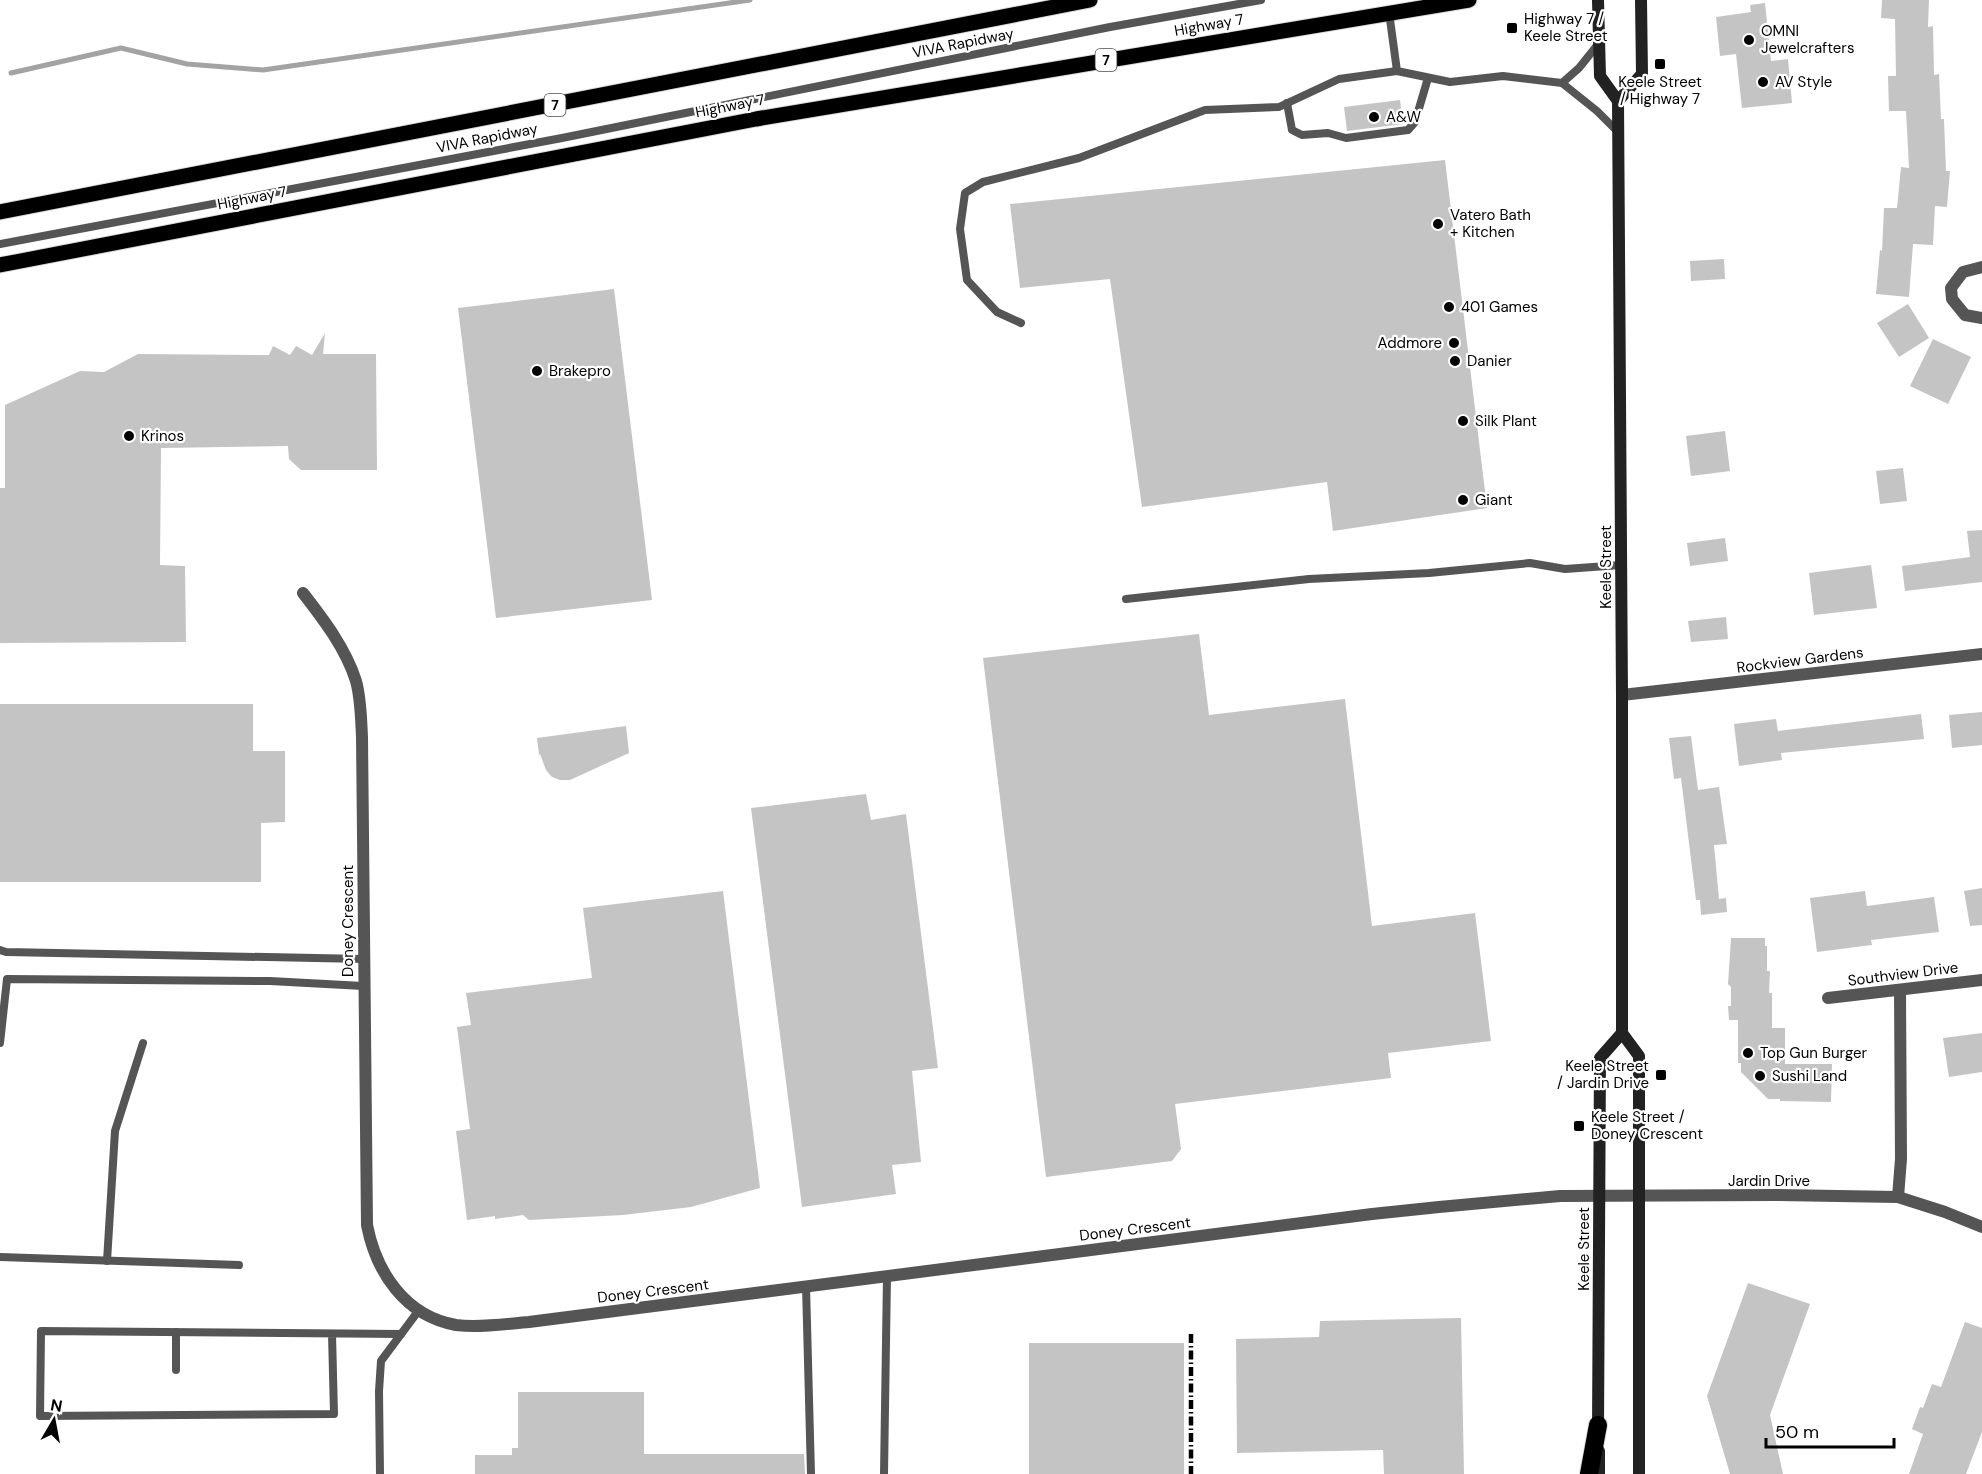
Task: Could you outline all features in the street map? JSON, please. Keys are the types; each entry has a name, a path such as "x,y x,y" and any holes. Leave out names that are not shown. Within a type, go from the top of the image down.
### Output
{"highway":[{"path":"1589,1474 1598,1425"}],"main road":[{"name":"7","path":"0,212 1090,0"},
{"name":"Highway 7","path":"0,265 756,119 1469,0"},
{"path":"1598,0 1600,76 1618,101 1642,74 1641,0"},
{"name":"Keele Street","path":"1599,1474 1600,1058 1622,1033 1618,101"},
{"path":"1622,1033 1640,1056 1639,1474"}],"street":[{"path":"1982,267 1963,272 1952,288 1952,299 1965,315 1982,318"},
{"name":"Doney Crescent","path":"303,594 334,635 346,657 356,682 362,737 367,1225 376,1260 397,1292 419,1310 438,1320 455,1324 492,1326 1428,1208 1560,1196 1640,1197"},
{"name":"Rockview Gardens","path":"1622,695 1982,654"},
{"name":"Southview Drive","path":"1828,998 1982,980"},
{"path":"1898,1197 1901,1159 1900,990"},
{"name":"Jardin Drive","path":"1640,1197 1898,1197 1982,1227"}],"lane":[{"name":"VIVA Rapidway","path":"0,244 562,138 1110,27 1261,0"},
{"path":"1389,12 1397,71"},
{"path":"1563,83 1579,68 1599,43"},
{"path":"1021,323 996,312 967,280 960,229 965,193 983,182 1079,158 1205,110 1279,107 1339,79 1397,71 1450,82 1503,76 1563,83 1618,132"},
{"path":"1287,103 1292,130 1302,135 1328,133 1346,138 1408,130 1415,122 1428,78"},
{"path":"1126,599 1309,579 1429,573 1530,563 1565,569 1621,565"},
{"path":"0,950 18,953 364,958"},
{"path":"0,1043 7,979 270,981 363,986"},
{"path":"107,1261 115,1131 143,1043"},
{"path":"0,1257 239,1265"},
{"path":"884,1474 887,1276"},
{"path":"806,1286 811,1474"},
{"path":"380,1474 381,1361 419,1310"},
{"path":"332,1334 334,1414 40,1416 41,1331 400,1334"},
{"path":"176,1332 176,1370"}],"building":[{"path":"1882,0 1929,0 1928,27 1933,26 1934,75 1939,74 1946,171 1950,171 1947,207 1935,206 1933,245 1913,244 1909,297 1876,294 1880,250 1882,251 1884,208 1897,208 1901,167 1909,168 1906,111 1889,111 1888,76 1896,76 1895,19 1881,18"},
{"path":"1765,3 1771,61 1788,59 1792,103 1742,108 1736,54 1720,56 1716,17 1751,12 1750,5"},
{"name":"A&W","path":"1400,100 1403,124 1347,131 1344,107"},
{"path":"1445,160 1487,508 1333,531 1327,482 1142,507 1110,279 1020,288 1010,204"},
{"path":"1724,259 1725,279 1691,281 1690,261"},
{"path":"614,289 652,600 496,618 458,308"},
{"path":"1908,304 1929,338 1899,357 1877,323"},
{"path":"325,333 323,354 376,354 377,470 301,470 289,459 288,446 161,448 160,565 185,566 186,642 0,643 0,488 5,488 5,405 80,371 104,372 138,354 269,355 273,346 290,355 296,346 312,355"},
{"path":"1933,339 1971,357 1948,404 1910,386"},
{"path":"1725,431 1730,471 1691,476 1686,436"},
{"path":"1903,468 1907,501 1880,504 1876,471"},
{"path":"1982,530 1982,582 1905,591 1902,566 1970,557 1967,531"},
{"path":"1725,538 1728,561 1690,566 1687,543"},
{"path":"1871,565 1877,608 1814,615 1809,573"},
{"path":"1726,617 1728,639 1691,642 1688,621"},
{"path":"1199,634 1209,715 1345,699 1372,926 1475,913 1491,1041 1388,1053 1391,1078 1175,1104 1181,1149 1172,1161 1046,1177 983,658"},
{"path":"0,704 253,704 253,751 285,751 285,822 261,823 261,882 0,882"},
{"path":"1982,712 1982,745 1952,748 1949,715"},
{"path":"1921,714 1924,739 1781,753 1782,760 1739,766 1734,724 1776,719 1778,731"},
{"path":"626,726 629,753 570,780 552,777 539,755 537,738"},
{"path":"1691,736 1698,790 1719,787 1727,844 1714,845 1719,899 1726,898 1727,912 1701,915 1700,900 1696,900 1681,778 1674,779 1669,738"},
{"path":"866,794 871,820 906,814 938,1068 912,1071 921,1162 892,1165 896,1194 802,1207 751,808"},
{"path":"1982,888 1982,925 1970,926 1964,891"},
{"path":"723,891 760,1188 691,1207 623,1215 529,1220 523,1215 467,1220 456,1131 470,1129 457,1027 471,1025 466,993 592,978 583,908"},
{"path":"1865,891 1867,906 1934,897 1939,932 1871,940 1872,945 1817,952 1810,898"},
{"path":"1731,938 1765,938 1767,971 1770,971 1769,993 1772,993 1772,1028 1785,1028 1785,1064 1832,1064 1831,1102 1768,1099 1741,1072 1741,1063 1738,1063 1738,1020 1729,1020 1728,1006 1731,1006 1731,987 1728,984"},
{"path":"1982,1033 1982,1072 1949,1077 1943,1038"},
{"path":"1748,1283 1810,1304 1770,1415 1783,1474 1730,1474 1707,1396"},
{"path":"1461,1318 1464,1474 1384,1474 1383,1450 1237,1453 1236,1339 1319,1337 1320,1321"},
{"path":"1965,1322 1982,1328 1982,1432 1966,1474 1909,1474 1923,1434 1912,1429 1920,1407 1923,1408 1932,1384 1941,1387"},
{"path":"1029,1343 1184,1343 1184,1474 1029,1474"},
{"path":"518,1392 644,1392 644,1454 804,1454 805,1474 475,1474 475,1455 512,1455 512,1448 518,1448"}],"waterway":[{"path":"11,73 121,48 187,64 263,70 750,0"}],"railway":[{"path":"1191,1334 1191,1474"}],"place":[{"name":"Highway 7 / Keele Street","path":"1512,28"},
{"name":"OMNI Jewelcrafters","path":"1749,40"},
{"name":"Keele Street / Highway 7","path":"1660,64"},
{"name":"AV Style","path":"1763,82"},
{"name":"A&W","path":"1374,117"},
{"name":"Vatero Bath + Kitchen","path":"1438,224"},
{"name":"401 Games","path":"1449,307"},
{"name":"Addmore","path":"1454,343"},
{"name":"Danier","path":"1455,361"},
{"name":"Brakepro","path":"537,371"},
{"name":"Silk Plant","path":"1463,421"},
{"name":"Krinos","path":"129,436"},
{"name":"Giant","path":"1463,500"},
{"name":"Top Gun Burger","path":"1748,1053"},
{"name":"Keele Street / Jardin Drive","path":"1661,1075"},
{"name":"Sushi Land","path":"1760,1076"},
{"name":"Keele Street / Doney Crescent","path":"1579,1126"}]}
